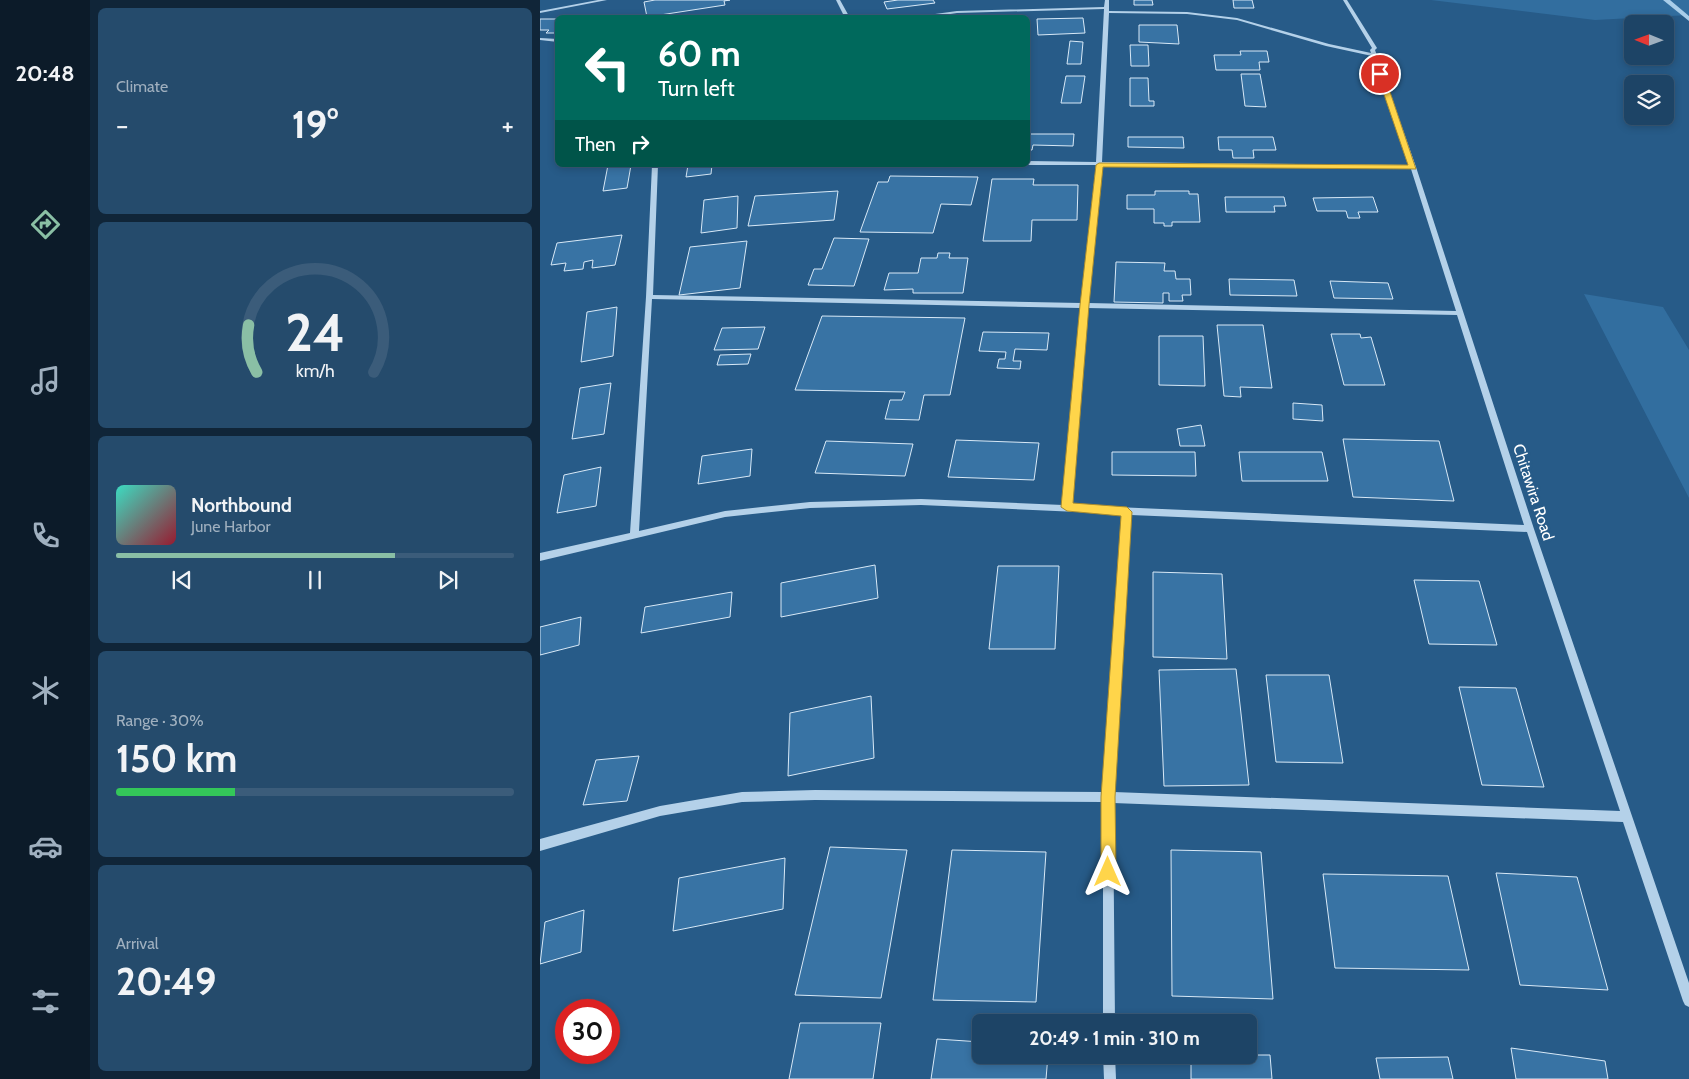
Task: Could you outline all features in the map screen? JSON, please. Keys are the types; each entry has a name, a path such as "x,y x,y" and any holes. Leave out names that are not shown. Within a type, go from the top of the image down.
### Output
{"street":[{"path":"540,12 605,0"},
{"path":"838,0 846,15"},
{"name":"Chitawira Road","path":"1345,0 1375,48 1372,50 1413,167 1530,529 1689,1001"},
{"path":"932,15 957,12 1107,7 1187,13 1237,19 1328,45 1374,55"},
{"path":"1067,507 1084,305 1099,165 1107,7"},
{"path":"540,39 555,41"},
{"path":"1030,163 1413,167"},
{"path":"634,535 655,167"},
{"path":"649,297 1459,313"},
{"path":"540,557 725,514 810,505 921,502 1530,529"},
{"path":"1109,1014 1108,797 1127,512"},
{"path":"540,845 660,811 742,797 1108,797 1626,817"},
{"path":"1110,1064 1110,1079"}],"shaded area":[{"path":"1431,0 1689,0 1689,15 1624,15 1624,18 1595,20"},
{"path":"1584,294 1663,307 1689,350 1689,498"}],"building":[{"path":"655,0 730,0 724,1 725,5 660,15 647,15 644,2"},
{"path":"933,0 935,3 887,9 884,2"},
{"path":"1134,0 1152,0 1153,5 1134,5"},
{"path":"1233,0 1252,0 1254,8 1234,8"},
{"path":"1083,18 1085,33 1038,35 1037,19"},
{"path":"540,19 555,19 555,33 546,33 549,30 540,30"},
{"path":"1139,25 1177,25 1179,44 1139,42"},
{"path":"1070,41 1083,42 1081,64 1067,64"},
{"path":"1130,45 1148,45 1149,66 1131,66"},
{"path":"1240,51 1267,51 1269,62 1259,62 1260,70 1216,70 1214,55 1241,55"},
{"path":"1241,74 1260,74 1266,107 1245,106"},
{"path":"1066,76 1085,76 1081,103 1061,103"},
{"path":"1130,78 1148,78 1149,101 1154,101 1154,106 1130,106"},
{"path":"1030,134 1074,134 1073,146 1033,145 1032,150 1030,150"},
{"path":"1128,137 1183,137 1184,148 1128,147"},
{"path":"1218,137 1273,137 1276,150 1253,150 1254,158 1233,158 1232,150 1219,150"},
{"path":"608,167 631,167 627,188 603,191"},
{"path":"688,167 712,167 711,174 686,177"},
{"path":"890,176 978,177 971,205 941,204 933,233 860,232 878,182 888,182"},
{"path":"992,179 1034,179 1033,185 1078,185 1077,220 1032,220 1031,241 983,241"},
{"path":"838,191 834,220 748,226 755,196"},
{"path":"1155,191 1189,191 1189,194 1198,194 1200,222 1172,222 1172,226 1164,226 1164,223 1154,223 1154,209 1127,209 1127,195 1155,195"},
{"path":"738,196 737,228 701,233 704,200"},
{"path":"1225,197 1284,197 1286,206 1274,206 1275,212 1226,212"},
{"path":"1373,197 1378,212 1358,212 1360,218 1348,218 1346,211 1317,211 1313,198"},
{"path":"622,235 615,265 592,268 593,260 584,262 583,269 564,271 566,263 551,265 557,243"},
{"path":"834,238 869,239 854,286 808,285 814,269 822,269"},
{"path":"747,241 740,288 679,295 690,247"},
{"path":"938,253 950,253 949,258 968,258 963,293 913,293 913,289 884,290 889,273 918,273 921,258 937,258"},
{"path":"1116,262 1165,263 1164,271 1175,271 1176,279 1190,279 1191,295 1182,295 1183,301 1169,301 1169,293 1163,293 1163,303 1114,302"},
{"path":"1229,279 1294,280 1297,296 1230,295"},
{"path":"1330,281 1388,283 1393,299 1334,298"},
{"path":"617,307 613,356 581,362 587,312"},
{"path":"822,316 965,318 950,395 924,395 919,420 885,419 890,400 902,400 905,392 795,390"},
{"path":"1217,325 1263,325 1272,388 1240,387 1241,397 1224,396"},
{"path":"765,327 758,349 714,350 722,328"},
{"path":"983,332 1049,333 1047,350 1015,349 1013,361 1021,361 1020,369 997,368 999,359 1005,359 1006,352 979,351"},
{"path":"1331,334 1360,334 1361,338 1371,337 1385,385 1344,385"},
{"path":"1159,336 1203,336 1205,386 1159,385"},
{"path":"751,354 748,364 717,365 720,355"},
{"path":"611,383 604,434 572,439 580,388"},
{"path":"1293,403 1322,405 1323,421 1293,419"},
{"path":"1201,425 1205,446 1180,446 1177,429"},
{"path":"1343,439 1439,441 1454,501 1353,497"},
{"path":"956,440 1039,443 1034,480 948,477"},
{"path":"826,441 913,444 905,476 815,473"},
{"path":"752,449 750,476 698,484 702,456"},
{"path":"1112,452 1195,452 1196,476 1112,475"},
{"path":"1239,452 1322,452 1328,481 1242,481"},
{"path":"601,467 596,506 557,513 564,475"},
{"path":"875,565 878,598 781,617 781,583"},
{"path":"998,566 1059,566 1055,649 989,649"},
{"path":"1153,572 1222,574 1227,659 1153,657"},
{"path":"1414,580 1479,581 1497,645 1429,644"},
{"path":"732,592 730,617 641,633 645,607"},
{"path":"581,617 579,645 540,655 540,627"},
{"path":"1236,669 1249,785 1164,786 1159,670"},
{"path":"1266,675 1329,675 1343,763 1276,762"},
{"path":"1459,687 1516,688 1544,787 1482,785"},
{"path":"871,696 874,758 788,776 790,713"},
{"path":"639,756 627,801 583,805 596,760"},
{"path":"830,847 907,850 881,998 795,995"},
{"path":"952,850 1046,852 1036,1002 933,1000"},
{"path":"1171,850 1261,852 1273,999 1172,996"},
{"path":"785,858 783,909 673,931 679,878"},
{"path":"1496,873 1577,877 1608,990 1520,985"},
{"path":"1323,874 1448,876 1469,970 1335,968"},
{"path":"584,910 581,952 540,964 545,922"},
{"path":"800,1023 881,1023 873,1079 789,1079"},
{"path":"937,1039 972,1041 972,1064 1047,1064 1046,1079 931,1079"},
{"path":"1511,1048 1605,1061 1608,1079 1516,1079"},
{"path":"1257,1055 1270,1055 1272,1079 1191,1079 1191,1064 1257,1064"},
{"path":"1448,1057 1453,1079 1380,1079 1376,1058"}],"waterway":[{"path":"1666,0 1689,19"}],"route":[{"path":"1108,872 1108,797 1127,512 1067,507 1084,305 1099,165 1413,167 1380,74"}]}
